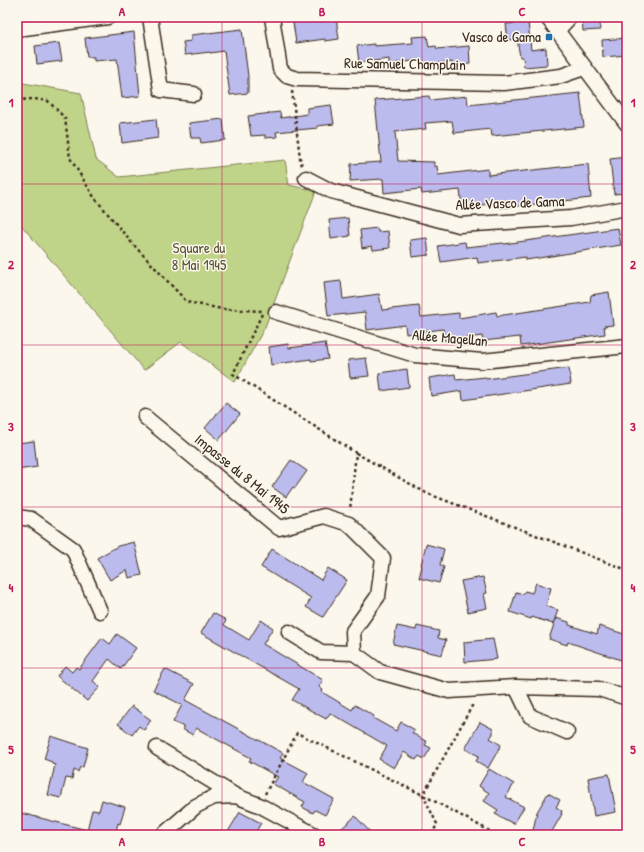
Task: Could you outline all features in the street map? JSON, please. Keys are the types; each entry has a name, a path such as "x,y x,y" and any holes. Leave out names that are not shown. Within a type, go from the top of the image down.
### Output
{"street":[{"path":"17,29 108,17"},
{"path":"150,17 161,90 194,94"},
{"path":"272,17 280,70 287,76"},
{"path":"547,17 627,124"},
{"path":"557,30 570,17"},
{"name":"Rue Samuel Champlain","path":"287,76 297,79 504,83 560,76 584,68"},
{"name":"Allée Vasco de Gama","path":"306,178 331,191 459,225 571,218 627,208"},
{"name":"Allée Magellan","path":"269,311 415,355 482,361 627,346"},
{"name":"Impasse du 8 Mai 1945","path":"145,417 279,528 324,516 348,524"},
{"path":"17,517 31,520 73,549 100,611"},
{"path":"348,524 383,558 378,596 353,631 354,653"},
{"path":"289,632 321,652 354,653 380,672 449,691 516,687 599,689 627,698"},
{"path":"516,687 530,716 567,732"},
{"path":"157,748 236,796 259,805 315,835"},
{"path":"163,835 196,806 214,797 236,796"}],"path":[{"path":"287,76 291,84 300,158 306,178"},
{"path":"17,100 34,99 48,101 65,118 70,158 94,197 131,242 187,302 222,309 269,311 232,374 356,453 426,493 627,570"},
{"path":"348,524 356,453"},
{"path":"423,795 472,706 471,690"},
{"path":"259,805 297,733 423,795 498,835"},
{"path":"423,795 437,824 432,835"}],"green space":[{"name":"Square du 8 Mai 1945","path":"17,82 81,93 96,159 119,177 285,160 289,185 316,191 265,327 235,382 181,342 144,370 17,220"}],"building":[{"path":"300,17 336,17 339,39 325,41 325,39 296,43 293,22 300,21"},
{"path":"582,17 599,17 600,30 583,31"},
{"path":"528,22 531,50 546,48 547,65 524,67 523,57 520,57 517,39 508,40 506,24"},
{"path":"242,29 248,76 248,93 230,95 224,51 185,55 183,42 191,41 191,35"},
{"path":"134,32 140,96 122,98 117,59 94,61 94,57 87,57 85,38"},
{"path":"427,36 429,47 436,46 437,49 469,46 470,64 452,66 452,62 422,65 421,60 389,64 389,59 359,63 357,46 413,43 412,37"},
{"path":"627,38 627,55 603,57 602,40"},
{"path":"59,43 62,61 37,64 35,46"},
{"path":"580,93 584,127 492,136 491,129 454,133 452,121 425,123 426,129 395,132 398,161 434,162 434,166 437,166 438,175 488,169 488,175 588,164 591,198 500,208 499,203 462,207 460,190 422,194 421,189 384,193 383,179 350,181 351,164 381,162 375,100 429,96 430,100 467,96 468,105"},
{"path":"331,105 334,124 317,126 318,128 276,132 277,137 265,138 265,135 251,136 248,116 280,112 281,118 307,114 307,108"},
{"path":"156,119 158,138 122,143 120,123"},
{"path":"223,119 225,140 201,143 200,138 191,138 189,123"},
{"path":"627,157 627,193 614,194 610,159"},
{"path":"348,218 350,236 331,239 329,220"},
{"path":"377,228 378,232 388,231 390,248 373,250 372,246 362,248 360,230"},
{"path":"618,228 621,245 526,260 526,257 478,263 477,257 441,262 438,246 465,242 466,247 504,244"},
{"path":"427,238 429,255 412,257 410,240"},
{"path":"341,281 343,299 379,294 382,310 419,306 421,317 459,313 459,318 496,312 497,316 590,302 591,295 609,292 613,325 604,326 605,334 521,346 520,337 483,341 482,336 445,341 443,329 406,334 405,325 367,330 365,312 328,316 324,283"},
{"path":"325,343 328,359 311,361 311,359 271,365 269,347 288,344 289,348"},
{"path":"366,358 369,376 350,378 348,360"},
{"path":"569,368 571,384 463,400 462,391 431,396 429,378 455,374 456,380 486,377 486,379"},
{"path":"407,369 409,387 381,391 379,373"},
{"path":"226,403 240,414 219,440 205,428"},
{"path":"34,441 37,467 17,470 17,443"},
{"path":"291,460 307,471 295,488 293,487 286,497 272,487"},
{"path":"134,542 142,575 129,578 127,570 110,580 97,558 118,546"},
{"path":"426,544 444,549 440,565 444,567 439,583 419,578"},
{"path":"272,549 321,580 328,568 347,580 323,617 306,607 311,598 261,567"},
{"path":"483,577 487,593 484,594 487,608 468,612 461,581"},
{"path":"536,583 551,588 546,606 558,610 553,624 510,612 516,592 523,594 525,591 532,593"},
{"path":"213,613 226,620 224,625 249,640 261,620 273,628 263,644 323,680 319,687 323,690 322,692 352,710 355,705 374,716 373,718 396,731 401,722 415,730 412,733 427,742 425,745 431,748 424,759 419,756 416,760 404,752 394,768 379,759 387,746 330,713 326,719 292,700 299,689 201,633"},
{"path":"556,618 569,622 569,625 597,634 599,626 627,635 627,651 624,661 568,642 567,645 549,639"},
{"path":"397,626 416,630 417,626 439,631 438,638 446,640 442,655 393,644"},
{"path":"117,634 136,648 121,669 109,659 93,681 100,687 87,701 57,676 65,666 72,672 76,667 79,669 102,638 110,644"},
{"path":"493,639 497,659 465,662 464,642"},
{"path":"165,669 194,684 185,700 283,753 280,758 308,773 303,782 334,799 325,815 315,810 313,813 302,807 305,802 273,784 278,777 249,761 251,758 196,728 193,735 182,729 184,727 173,722 182,705 153,690"},
{"path":"132,706 151,720 144,730 139,726 132,735 118,724"},
{"path":"480,722 493,729 493,734 490,738 501,745 488,768 476,761 479,756 465,749"},
{"path":"51,736 88,748 83,767 80,767 78,772 74,770 72,779 66,778 61,798 48,795 55,765 44,759"},
{"path":"489,769 514,784 506,797 524,807 514,824 495,814 498,810 484,801 489,793 479,786"},
{"path":"609,774 616,812 594,816 588,778"},
{"path":"548,793 560,800 556,807 562,811 562,814 550,835 532,835 537,812"},
{"path":"102,800 125,807 120,824 118,823 115,835 27,835 17,832 17,812 87,830 92,810 99,811"},
{"path":"240,812 261,823 254,835 226,835"},
{"path":"355,816 373,835 334,835 350,821"}],"place":[{"name":"Vasco de Gama","path":"549,37"}]}
